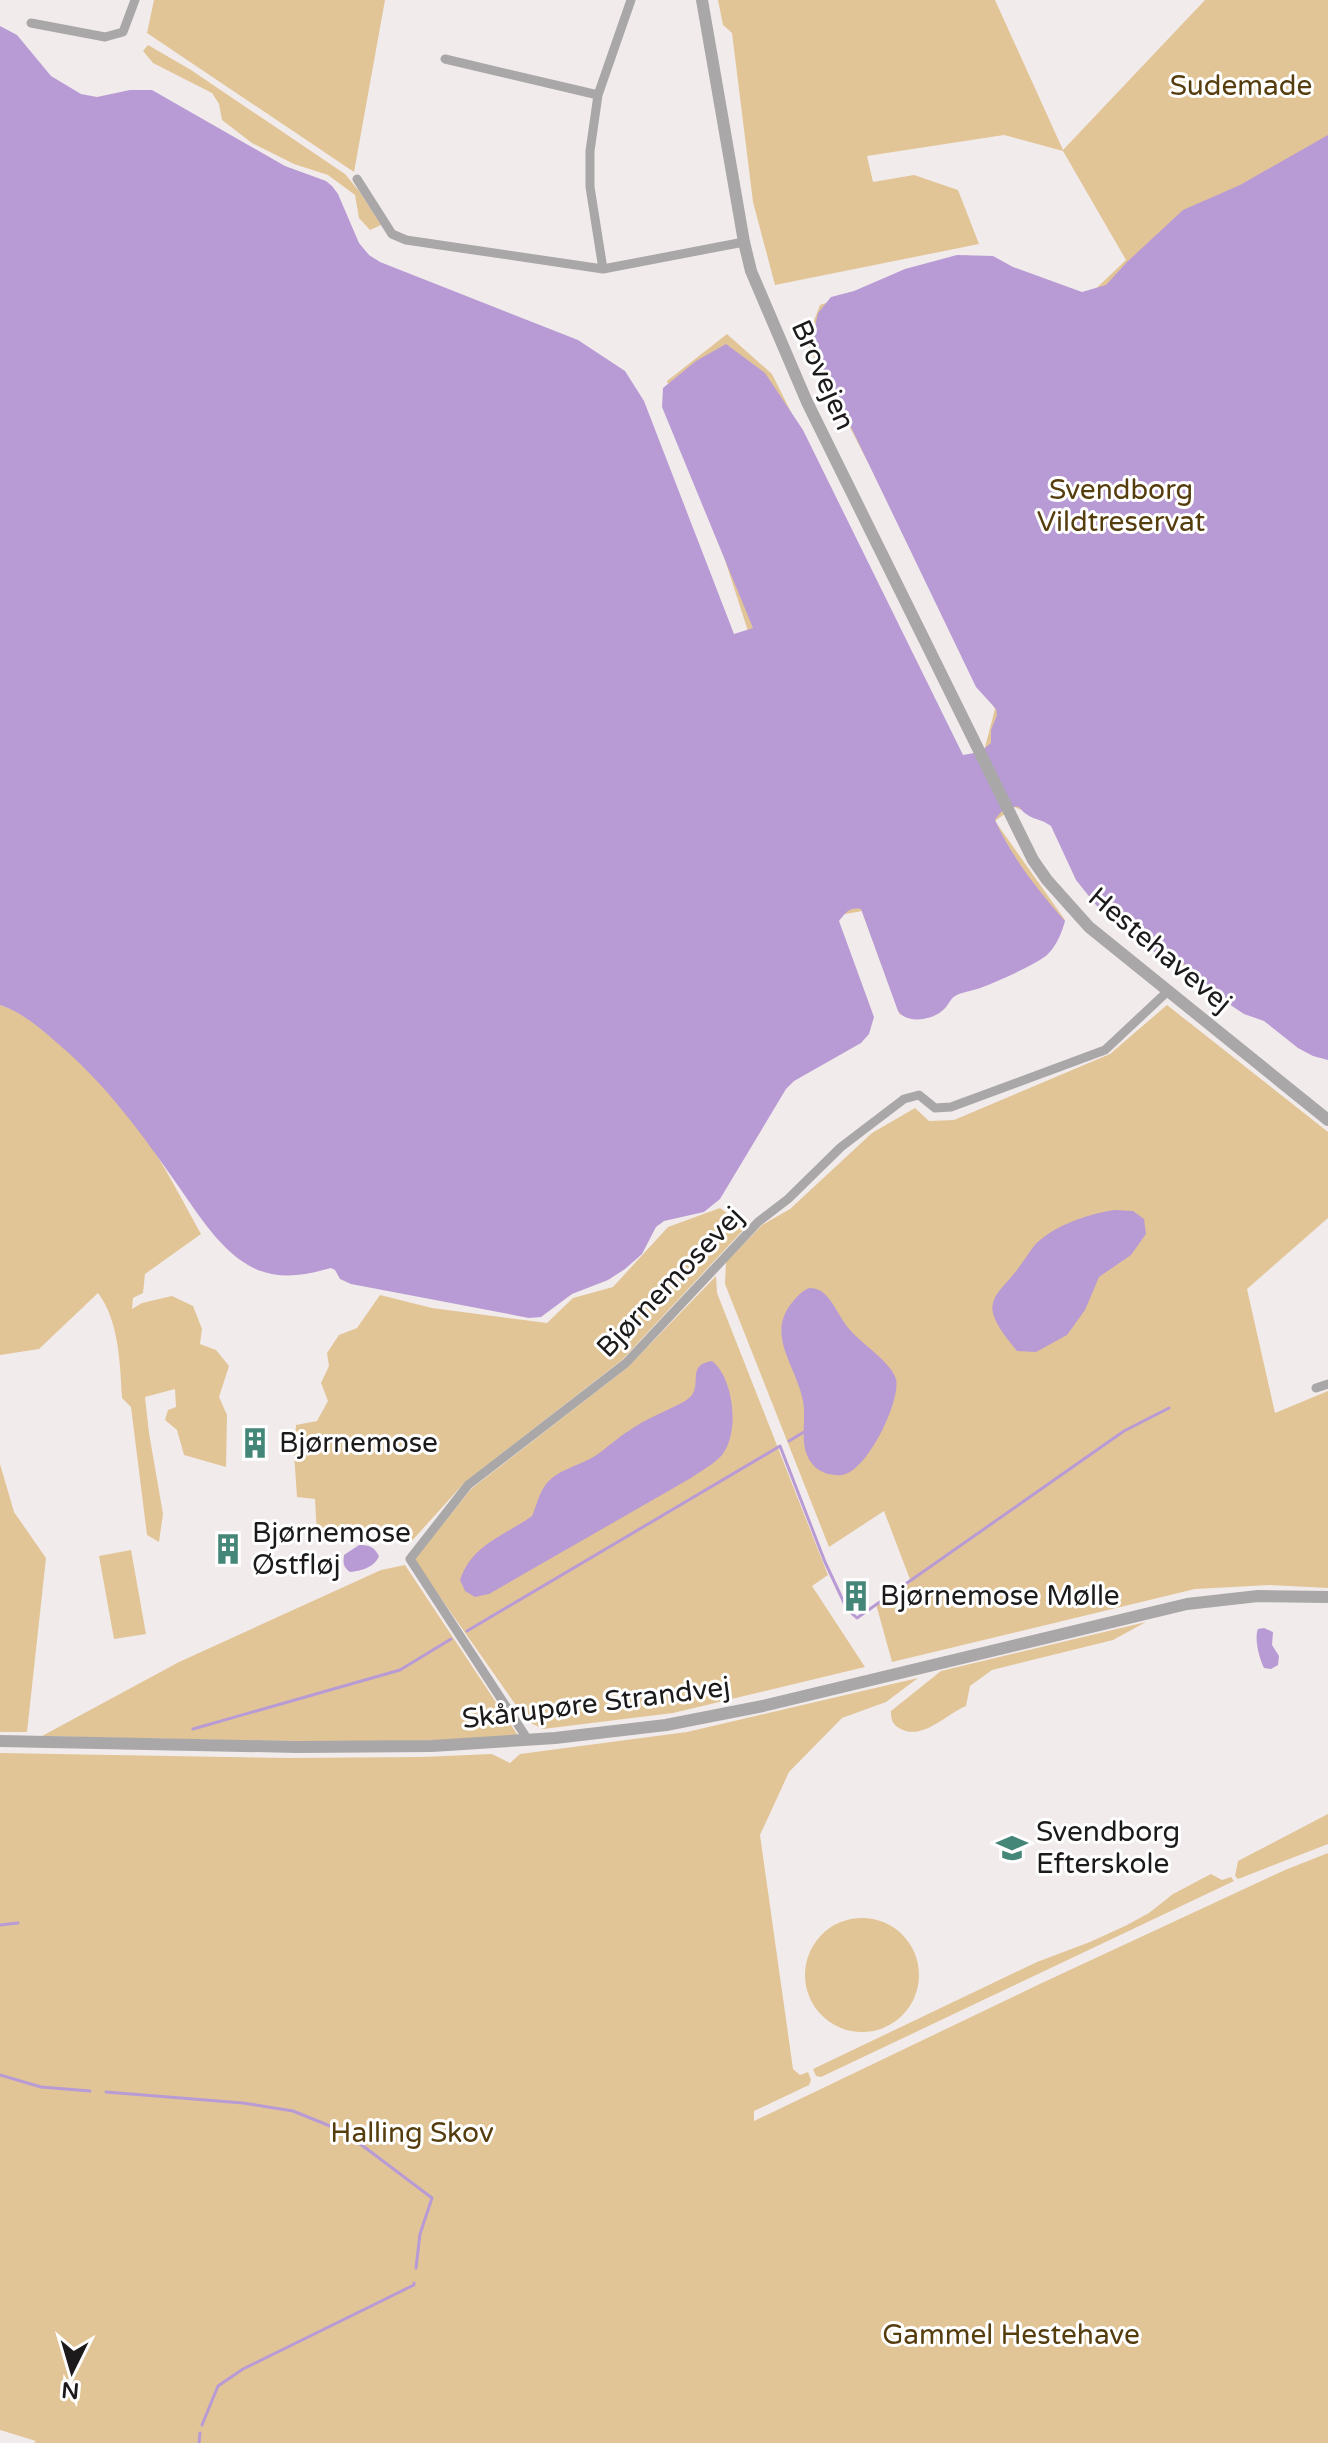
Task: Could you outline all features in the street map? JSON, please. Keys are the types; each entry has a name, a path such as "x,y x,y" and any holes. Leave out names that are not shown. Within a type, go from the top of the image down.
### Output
{"street":[{"path":"31,23 105,37 123,32 135,0"},
{"path":"603,269 590,187 590,151 598,95 631,0"},
{"name":"Brovejen","path":"702,0 751,271 807,402 974,744"},
{"path":"445,59 598,95"},
{"path":"357,179 392,234 406,240 603,269 744,242"},
{"name":"Hestehavevej","path":"974,744 1040,870 1067,905 1089,927 1328,1120"},
{"name":"Bjørnemosevej","path":"528,1740 410,1559 468,1485 626,1363 758,1222 788,1199 841,1147 904,1099 919,1095 935,1108 951,1107 1105,1050 1168,991"},
{"path":"1316,1388 1328,1384"},
{"name":"Skårupøre Strandvej","path":"0,1741 298,1747 432,1746 528,1740 666,1725 763,1706 1187,1604 1258,1596 1328,1597"}],"green space":[{"path":"154,0 385,0 354,172 147,33"},
{"name":"Svendborg Vildtreservat","path":"718,0 995,0 1063,150 1205,0 1328,0 1328,1053 1143,944 1054,822 1014,807 995,821 1065,920 1054,945 900,1015 862,911 840,915 667,381 727,334 772,374 963,756 984,751 995,709 806,342 820,305 967,255 1084,300 1126,260 1063,151 1004,135 867,156 873,182 914,175 958,190 979,244 775,285 753,202 732,33 723,25"},
{"path":"148,45 191,70 345,174 381,225 370,230 359,218 355,195 328,175 294,164 252,143 222,120 219,104 212,93 153,63 143,51"},
{"path":"0,1005 44,1031 108,1092 152,1148 201,1234 145,1274 143,1293 133,1298 132,1309 142,1303 172,1296 193,1306 202,1329 200,1344 216,1350 229,1366 219,1397 227,1415 226,1467 184,1455 177,1430 165,1420 168,1410 176,1407 175,1389 145,1397 163,1514 159,1542 147,1535 131,1407 122,1398 114,1329 98,1293 39,1349 0,1355"},
{"path":"1167,1005 1328,1132 1328,1218 1247,1289 1275,1413 1328,1391 1328,1588 1270,1585 1195,1589 892,1662 876,1604 911,1582 884,1511 829,1547 725,1284 726,1262 762,1225 790,1209 872,1133 915,1108 929,1121 954,1120 1110,1054"},
{"path":"720,1208 746,1227 622,1360 465,1482 409,1544 376,1527 317,1535 315,1499 297,1497 294,1454 296,1425 317,1421 328,1401 321,1383 329,1366 327,1353 339,1335 357,1328 380,1295 432,1308 547,1323 573,1298 613,1287 668,1227"},
{"path":"716,1276 717,1293 828,1575 812,1586 865,1667 673,1713 543,1729 527,1721 414,1560 471,1489 628,1367"},
{"path":"0,1464 14,1512 46,1558 27,1732 0,1732"},
{"path":"131,1550 146,1634 114,1639 99,1556"},
{"path":"405,1565 519,1737 340,1741 42,1736 179,1662 381,1570"},
{"path":"1146,1622 1113,1640 992,1670 970,1686 966,1706 925,1729 908,1731 892,1721 891,1711 941,1671"},
{"path":"918,1678 886,1702 842,1718 789,1772 760,1835 793,2069 800,2075 808,2072 811,2080 809,2085 754,2111 754,2121 1044,1982 1328,1853 1328,2443 34,2443 36,2441 0,2430 0,1753 290,1758 492,1754 510,1763 520,1754 687,1732"},
{"path":"1328,1814 1328,1844 1238,1879 1235,1876 1238,1861"},
{"path":"1211,1874 1222,1880 1231,1877 1234,1881 821,2077 816,2076 813,2069 1037,1962 1125,1926 1149,1913 1173,1894"},
{"path":"862,1918 884,1923 902,1935 914,1953 919,1975 914,1997 902,2015 884,2027 862,2032 840,2027 822,2015 810,1997 805,1975 810,1953 822,1935 840,1923"}],"shaded area":[{"path":"0,26 17,35 51,76 81,94 97,97 130,90 152,90 285,166 326,181 338,194 359,243 380,262 578,340 625,371 644,401 734,634 753,628 662,407 663,388 696,361 726,344 765,373 803,430 963,755 980,752 991,743 996,709 976,687 811,344 818,313 831,297 854,291 905,269 957,255 993,256 1013,267 1082,292 1106,285 1183,210 1240,185 1328,135 1328,1060 1298,1048 1264,1021 1244,1014 1183,963 1160,956 1130,935 1096,905 1076,880 1051,826 1027,815 1019,807 1011,807 1002,811 995,820 1026,873 1065,921 1051,950 1043,958 1014,973 956,995 936,1015 922,1019 908,1018 898,1011 861,909 848,911 839,921 874,1017 869,1034 861,1043 794,1081 786,1089 720,1199 704,1212 664,1221 656,1227 642,1254 608,1280 572,1294 541,1317 529,1318 351,1284 340,1279 331,1268 299,1275 279,1275 258,1270 237,1258 210,1230 107,1092 74,1058 36,1026 0,1005"},
{"path":"1115,1210 1133,1211 1144,1219 1146,1234 1131,1255 1099,1277 1085,1310 1067,1335 1036,1352 1017,1351 995,1318 992,1308 998,1293 1031,1250 1047,1235 1081,1218"},
{"path":"809,1288 826,1295 850,1330 882,1360 896,1379 893,1403 880,1434 862,1462 842,1475 823,1472 809,1459 804,1443 803,1401 782,1340 784,1316 795,1299"},
{"path":"712,1361 725,1380 732,1406 733,1420 728,1445 719,1458 691,1478 489,1594 475,1597 465,1591 460,1580 472,1558 490,1542 532,1516 542,1490 552,1478 595,1456 643,1422 685,1401 694,1390 699,1367"},
{"path":"359,1545 371,1547 379,1556 371,1566 350,1572 344,1565 344,1555"},
{"path":"1258,1629 1273,1632 1272,1645 1279,1656 1278,1665 1271,1669 1264,1668 1258,1648"}],"waterway":[{"path":"467,1631 780,1446 825,1562 847,1609 857,1618 1124,1431 1169,1408"},
{"path":"789,1441 804,1432"},
{"path":"193,1729 400,1670 451,1639"},
{"path":"0,1925 18,1923"},
{"path":"0,2075 41,2087 90,2091"},
{"path":"106,2092 243,2103 293,2111 330,2126 363,2146 432,2198 420,2234 416,2268"},
{"path":"202,2425 218,2386 243,2369 414,2283"},
{"path":"199,2443 200,2433"}],"place":[{"name":"Bjørnemose","path":"255,1443"},
{"name":"Bjørnemose Østfløj","path":"228,1549"},
{"name":"Bjørnemose Mølle","path":"856,1596"},
{"name":"Svendborg Efterskole","path":"1012,1848"}],"park label":[{"name":"Sudemade","path":"1241,86"},
{"name":"Halling Skov","path":"412,2133"},
{"name":"Gammel Hestehave","path":"1011,2335"}]}
